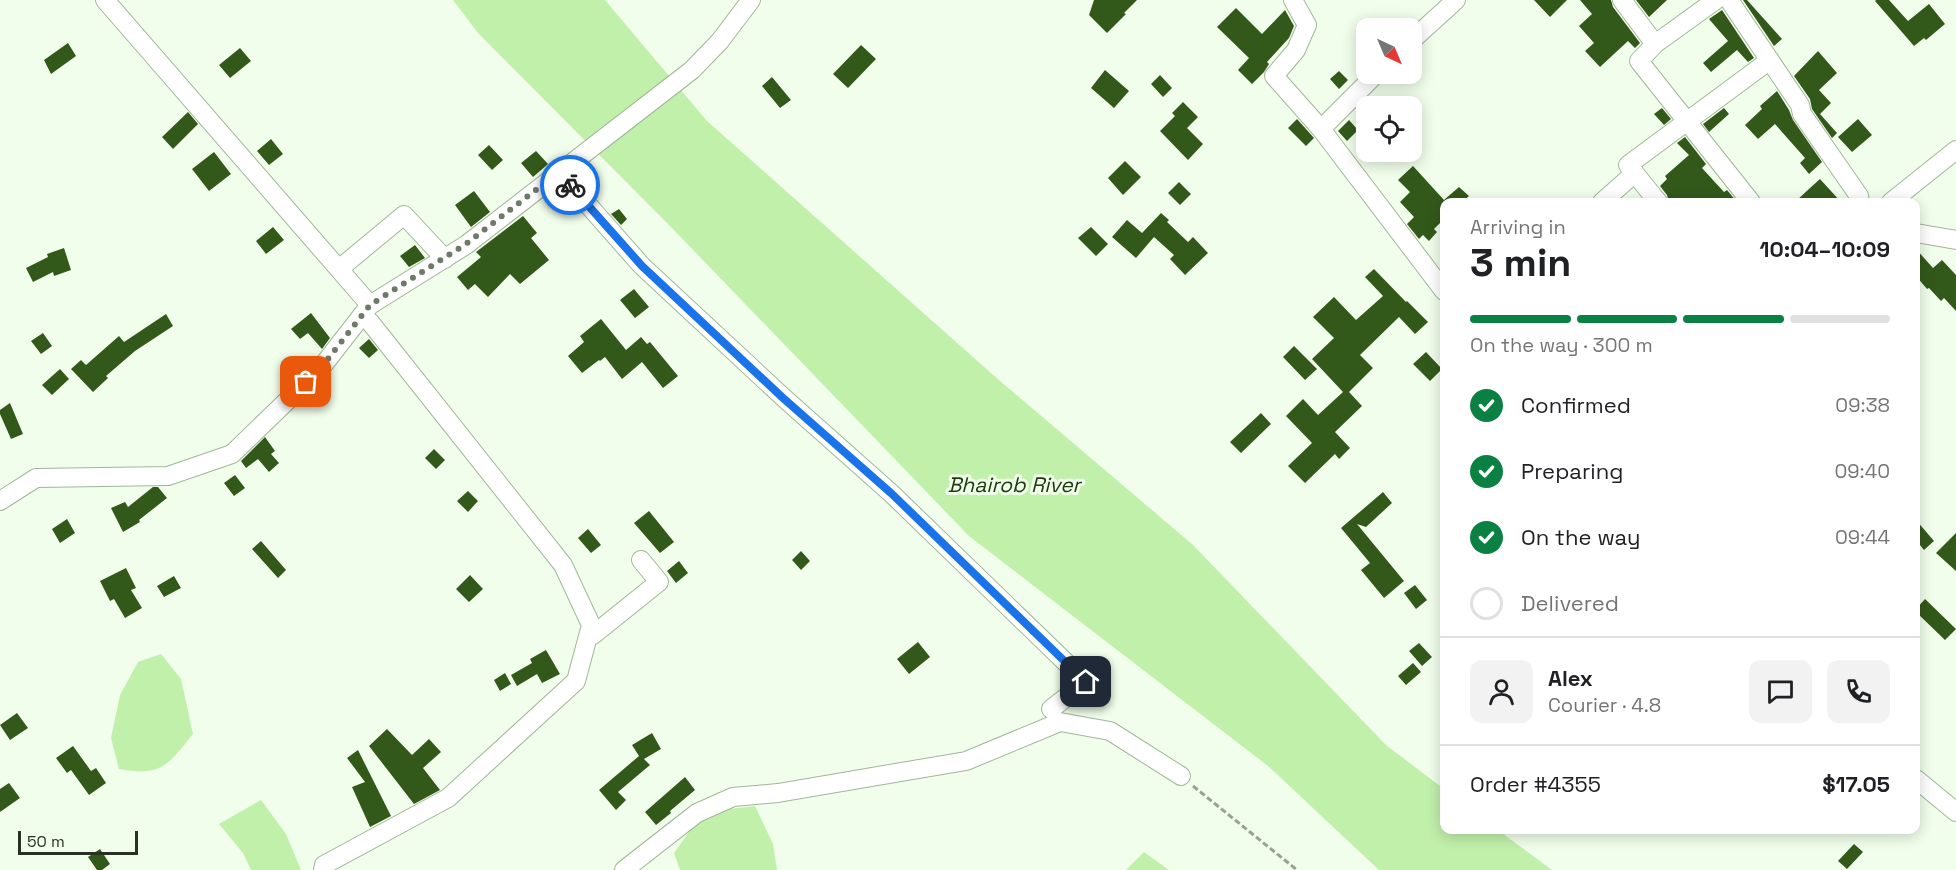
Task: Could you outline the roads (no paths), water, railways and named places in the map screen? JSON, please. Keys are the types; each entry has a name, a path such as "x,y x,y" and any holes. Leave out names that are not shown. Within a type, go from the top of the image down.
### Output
{"street":[{"path":"105,0 339,269 370,314 563,565 591,625 576,681 448,798 324,865 323,870"},
{"path":"0,501 36,478 168,476 232,454 321,368 370,314 466,244 693,70 720,41 751,0"},
{"path":"1293,0 1307,25 1296,50 1274,76 1321,129 1440,286"},
{"path":"1422,31 1455,0"},
{"path":"1622,0 1655,44"},
{"path":"1716,0 1655,44 1639,61 1749,198"},
{"path":"1729,0 1859,198"},
{"path":"1655,198 1629,165 1770,60"},
{"path":"1321,129 1366,84"},
{"path":"1896,198 1956,150"},
{"path":"559,172 642,266 783,398 892,494 1086,682 1051,709"},
{"path":"1607,198 1635,173"},
{"path":"339,269 404,215 444,259"},
{"path":"1920,234 1956,240"},
{"path":"593,635 659,582 641,560"},
{"path":"624,870 697,813 734,797 778,793 966,761 1060,722 1110,731 1181,776"},
{"path":"1920,782 1956,812"}],"water":[{"name":"Bhairob River","path":"453,0 605,0 707,121 1000,381 1192,544 1386,745 1440,786 1440,834 1503,834 1552,870 1379,870 1268,766 969,536 671,227 478,33"},
{"path":"161,654 181,679 193,734 170,761 154,770 119,769 111,738 120,695 138,662"},
{"path":"261,800 286,834 301,870 251,870 243,853 219,824"},
{"path":"755,806 773,844 777,870 680,870 674,853 693,826 720,810"},
{"path":"1144,852 1169,870 1126,870"}]}
